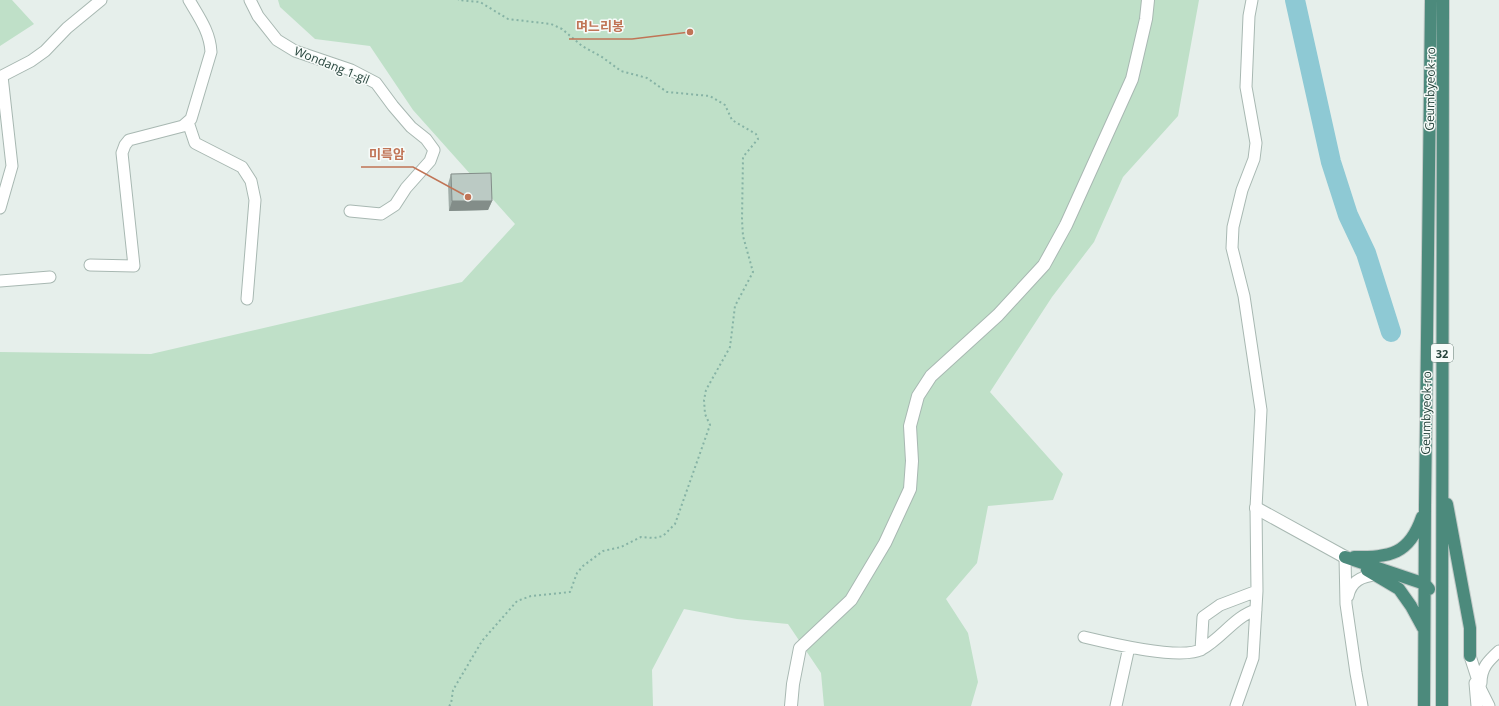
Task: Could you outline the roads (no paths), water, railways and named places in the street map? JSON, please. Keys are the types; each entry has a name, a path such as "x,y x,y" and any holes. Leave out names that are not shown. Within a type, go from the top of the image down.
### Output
{"highway":[{"name":"Geumbyeok-ro","path":"1424,706 1431,0"},
{"name":"Geumbyeok-ro","path":"1442,706 1443,0"},
{"path":"1442,477 1470,628 1470,656"},
{"path":"1345,557 1373,557 1395,553 1406,546 1417,532 1425,507"},
{"path":"1345,557 1399,589 1411,606 1424,630"},
{"path":"1345,557 1425,584 1431,593 1441,624"}],"street":[{"path":"0,208 12,166 1,77 31,61 45,51 67,28 100,0"},
{"path":"90,266 134,266 122,153 125,145 130,140 183,126 191,119 211,52 210,41 204,24 188,0"},
{"name":"Wondang 1-gil","path":"250,0 258,16 277,40 295,51 352,70 376,83 411,127 426,139 434,150 430,161 406,188 395,205 381,214 350,211"},
{"path":"791,706 793,684 800,648 851,600 885,543 910,489 912,461 910,426 918,396 931,376 998,316 1044,265 1066,225 1132,79 1146,19 1148,0"},
{"path":"1236,706 1253,658 1257,591 1256,508 1261,410 1244,296 1232,248 1233,227 1242,190 1254,159 1256,142 1246,87 1249,16 1252,0"},
{"path":"188,122 195,143 242,167 251,181 255,200 247,299"},
{"path":"0,280 50,277"},
{"path":"1256,508 1345,557 1346,604 1362,706"},
{"path":"1346,604 1349,590 1353,584 1360,578 1376,575"},
{"path":"1201,650 1203,617 1220,605 1257,591"},
{"path":"1084,637 1129,647 1182,653 1201,650 1218,639 1247,613 1256,610"},
{"path":"1116,706 1129,647"},
{"path":"1481,690 1481,674 1486,664 1494,661 1499,651"},
{"path":"1470,656 1494,661"},
{"path":"1470,656 1481,690 1489,706"},
{"path":"1470,656 1472,706"},
{"path":"1470,656 1476,688 1477,706"}],"waterway":[{"path":"1295,0 1331,162 1348,215 1366,253 1391,332"}],"place":[{"name":"며느리봉","path":"690,32"},
{"name":"미륵암","path":"468,197"}]}
